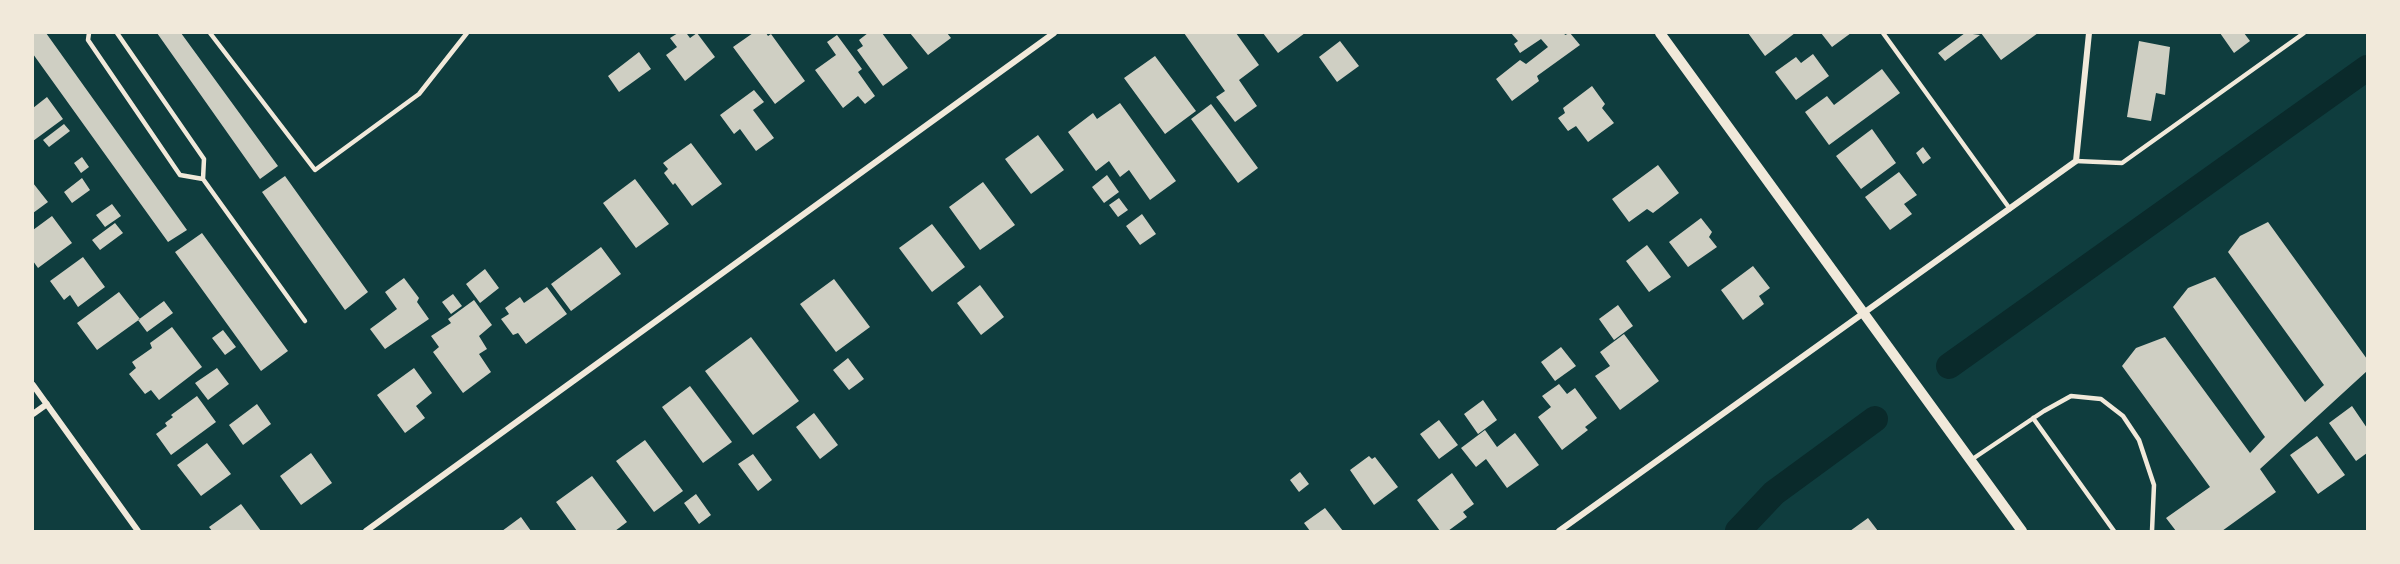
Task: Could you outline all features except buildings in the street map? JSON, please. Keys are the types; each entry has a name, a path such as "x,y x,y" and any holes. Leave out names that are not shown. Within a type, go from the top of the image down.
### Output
{"street":[{"path":"366,531 1054,33"},
{"path":"1660,33 2022,531"},
{"path":"1559,531 2076,161 2089,33"},
{"path":"33,385 138,531"},
{"path":"33,414 47,404"}],"lane":[{"path":"89,33 88,40 180,175 203,179"},
{"path":"117,33 204,159 203,179 305,321"},
{"path":"210,33 315,170 418,94 467,33"},
{"path":"1883,33 2010,209"},
{"path":"2076,161 2122,164 2304,33"},
{"path":"1971,460 2033,418 2071,396 2101,399 2123,416 2139,440 2154,485 2152,531"},
{"path":"2033,418 2114,531"}],"waterway":[{"path":"1949,366 2367,68"},
{"path":"1738,531 1774,493 1875,419"}]}
